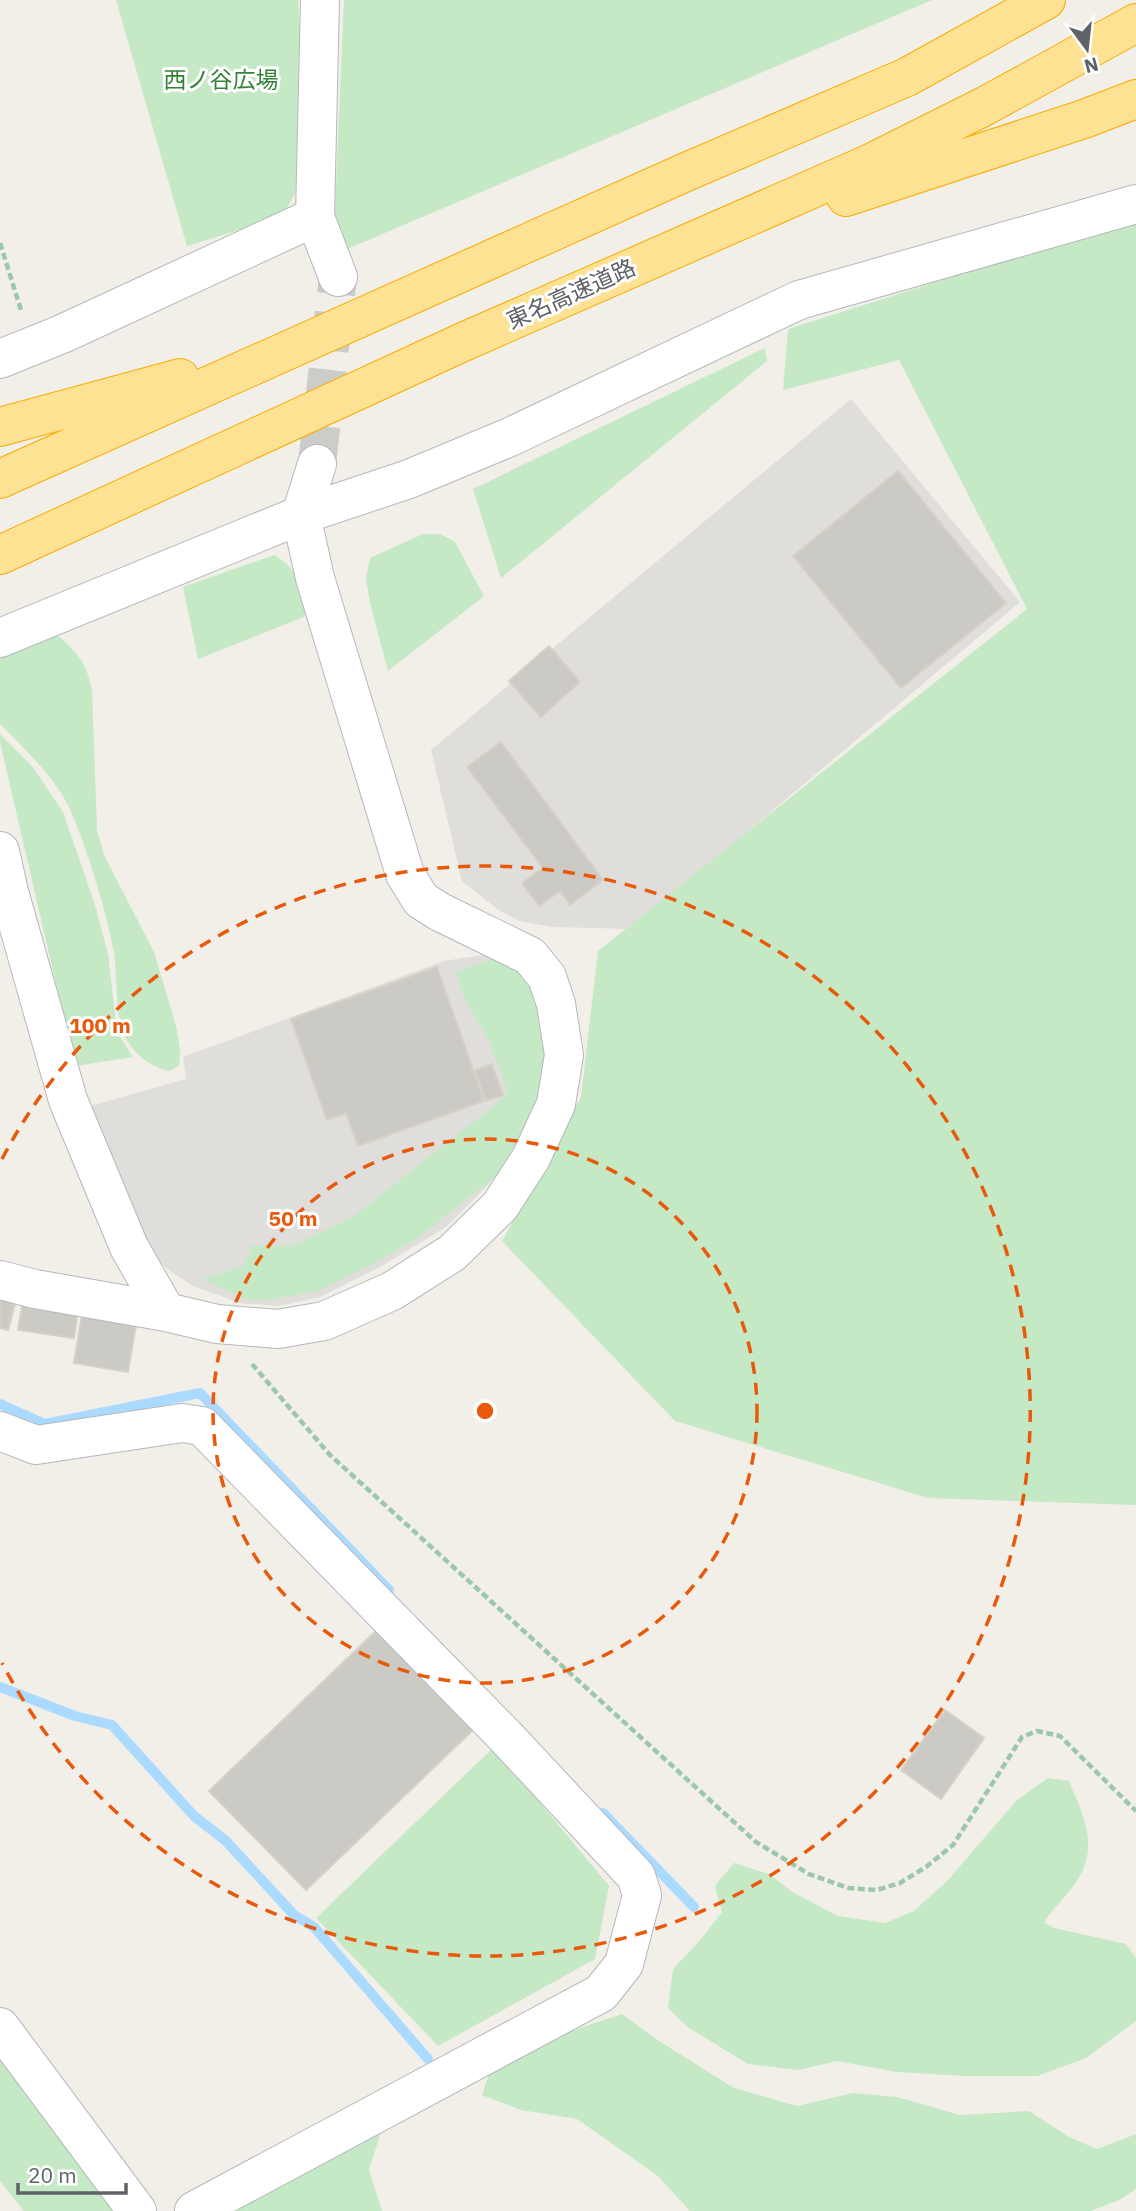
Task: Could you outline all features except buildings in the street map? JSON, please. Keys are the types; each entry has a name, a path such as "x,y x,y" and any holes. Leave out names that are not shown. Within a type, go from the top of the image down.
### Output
{"highway":[{"path":"0,479 686,172 908,77 1046,0"},
{"name":"東名高速道路","path":"0,555 450,347 871,163 985,106 1136,23"},
{"path":"649,260 1084,120 1136,99"},
{"path":"0,427 296,347"}],"street":[{"path":"320,0 315,217 338,277"},
{"path":"0,638 300,515 409,479 510,436 799,300 1136,204"},
{"path":"16,353 315,217"},
{"path":"0,1280 217,1324 278,1329 324,1321 392,1291 452,1253 500,1206 531,1158 556,1104 564,1055 556,1004 547,977 530,956 421,900 405,874 315,578 300,515 317,464"},
{"path":"0,851 9,892 68,1100 129,1247 166,1312"},
{"path":"0,1431 36,1445 182,1423 202,1426 507,1738 636,1876 642,1895 624,1964 601,1993 194,2211"},
{"path":"0,2027 137,2211"}],"path":[{"path":"0,243 16,353"},
{"path":"217,1324 330,1455 756,1842 809,1874 848,1888 877,1890 900,1883 926,1867 953,1845 1022,1737 1037,1731 1060,1736 1136,1811"}],"shaded area":[{"path":"851,399 1020,602 632,929 552,927 519,921 497,909 462,881 431,750"},
{"path":"489,954 534,982 499,1174 446,1227 382,1266 320,1297 278,1306 240,1303 193,1286 170,1271 148,1251 90,1106 186,1079 183,1057 444,961"}],"green space":[{"name":"西ノ谷広場","path":"116,0 298,0 301,47 297,191 281,217 187,246"},
{"path":"344,0 932,0 333,255"},
{"path":"1136,219 1136,1505 928,1498 675,1421 502,1241 581,1097 598,951 1027,609 899,360 783,390 788,329"},
{"path":"765,348 767,361 501,578 473,489"},
{"path":"423,534 440,534 455,542 484,596 388,671 366,578 370,558"},
{"path":"274,555 295,573 311,614 198,659 183,587"},
{"path":"54,632 79,657 90,680 97,830 104,855 154,952 176,1026 180,1050 179,1066 169,1071 154,1066 141,1057 123,1032 110,934 89,858 68,805 46,773 0,724 0,650"},
{"path":"0,734 33,767 63,812 95,905 108,954 117,1032 133,1057 75,1066"},
{"path":"494,958 523,971 544,1011 547,1083 526,1135 501,1172 416,1239 318,1291 273,1299 247,1300 203,1279 243,1266 253,1245 293,1246 354,1216 508,1092 490,1043 464,997 456,972"},
{"path":"494,1747 609,1886 595,1959 438,2046 316,1918"},
{"path":"1048,1778 1069,1781 1084,1818 1088,1842 1084,1866 1078,1879 1044,1922 1054,1928 1126,1944 1136,1958 1136,2021 1086,2058 1037,2076 897,2072 837,2061 799,2070 748,2064 689,2028 668,2008 673,1969 722,1912 715,1886 734,1863 769,1874 794,1893 838,1916 885,1923 914,1911 948,1880 1017,1800"},
{"path":"622,2014 659,2041 734,2088 797,2106 853,2093 897,2097 960,2115 1029,2111 1069,2137 1097,2149 1136,2134 1136,2189 1119,2200 1091,2211 690,2211 658,2176 577,2119 521,2110 482,2095 489,2074 520,2048"},
{"path":"0,2035 132,2211 24,2211 0,2181"},
{"path":"381,2132 369,2170 382,2211 213,2211"}],"waterway":[{"path":"0,1404 45,1424 200,1393 389,1590"},
{"path":"0,1687 75,1716 112,1725 194,1816 226,1841 294,1915 314,1927 428,2059"},
{"path":"603,1813 694,1907"}],"tunnel":[{"path":"317,464 338,277"}]}
